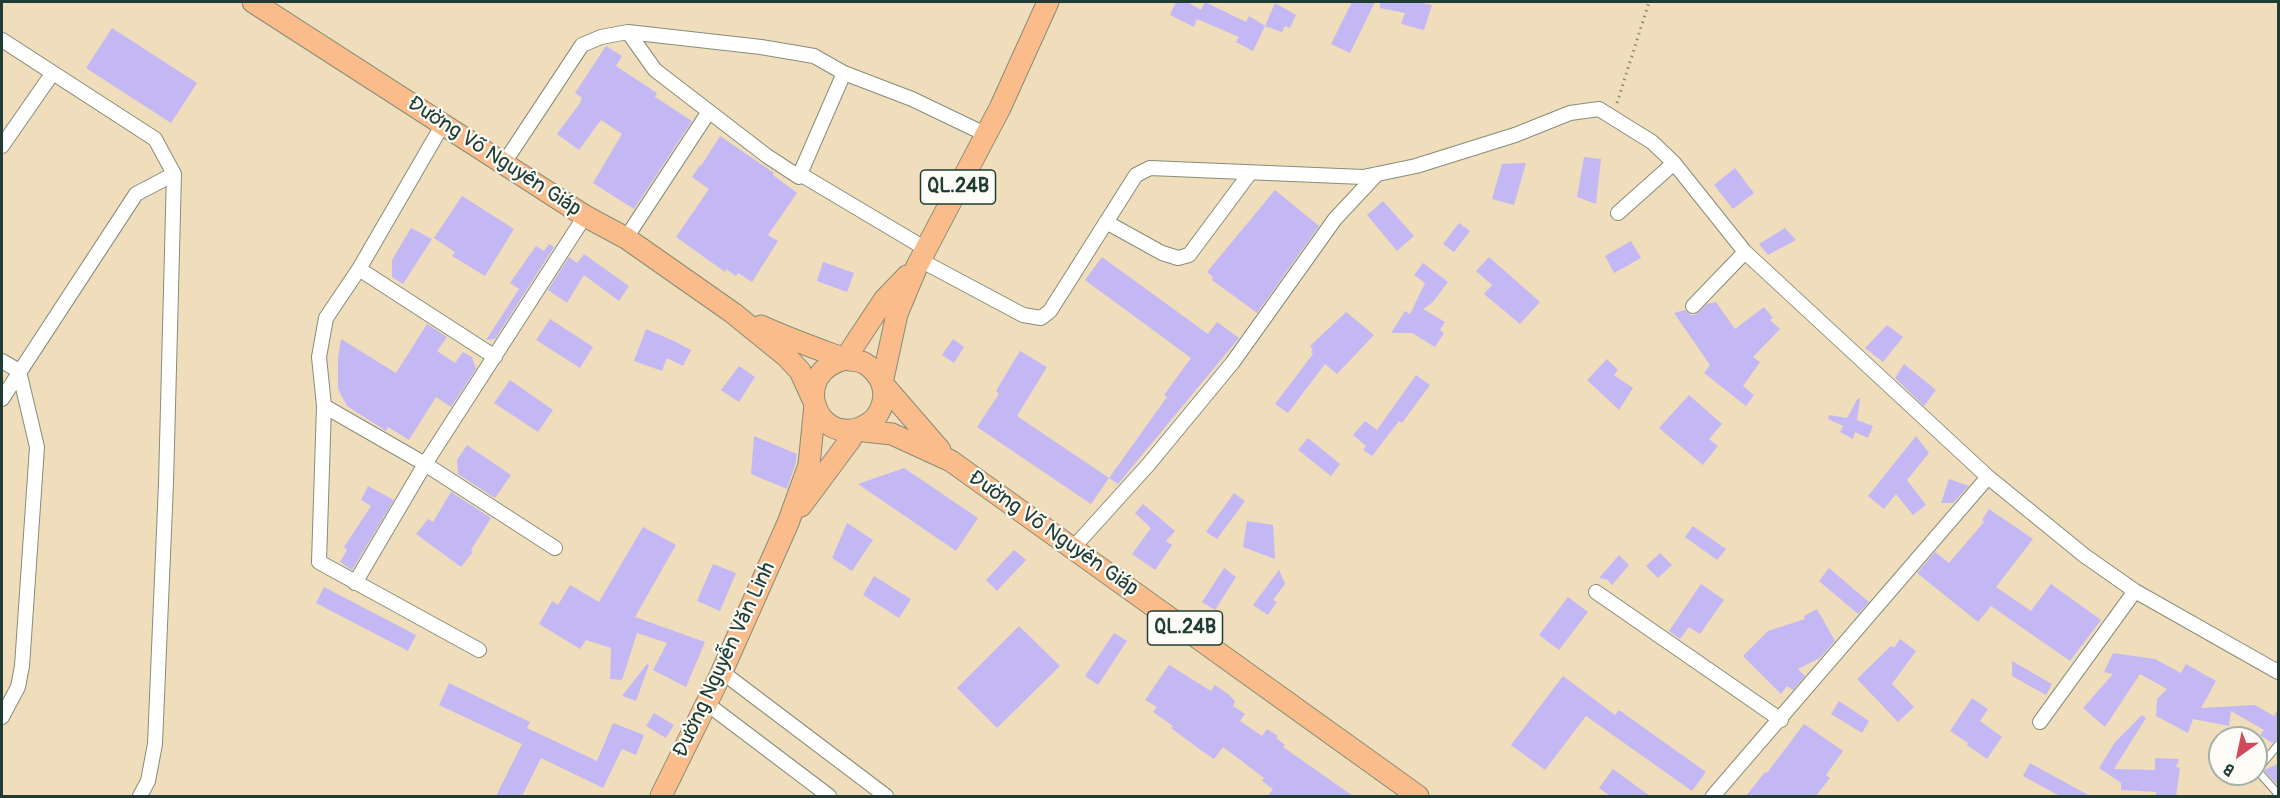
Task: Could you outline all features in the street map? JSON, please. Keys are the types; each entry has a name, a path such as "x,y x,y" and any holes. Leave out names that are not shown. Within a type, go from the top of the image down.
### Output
{"main road":[{"name":"Đường Võ Nguyên Giáp","path":"253,2 585,216 626,238 733,313 786,356 800,371 815,405"},
{"name":"QL.24B","path":"855,430 867,426 876,418 882,407 884,395 882,383 897,314 921,258 1000,108 1043,11"},
{"name":"QL.24B","path":"815,405 814,387 818,376 825,368 845,359 884,300 921,258"},
{"name":"Đường Võ Nguyên Giáp","path":"733,313 793,341 845,359"},
{"path":"845,359 867,364 882,383"},
{"name":"Đường Võ Nguyên Giáp","path":"882,383 915,424 951,461 1418,796"},
{"path":"815,405 822,419 831,426 843,430 855,430"},
{"name":"Đường Nguyễn Văn Linh","path":"661,796 722,672 788,523 809,465 815,405"},
{"name":"Đường Võ Nguyên Giáp","path":"855,430 892,434 951,461"},
{"name":"Đường Nguyễn Văn Linh","path":"788,523 855,430"}],"street":[{"path":"628,32 655,70 767,156 799,177 844,73"},
{"path":"504,163 582,45 601,37 628,32 761,47 814,56 844,73 912,99 985,134"},
{"path":"2,40 155,139 174,174 166,483 155,744 148,781 140,796"},
{"path":"2,146 52,74"},
{"path":"800,174 921,258 1023,315 1041,318 1050,311 1136,175 1150,168 1363,177 1427,163 1515,135 1570,113 1599,110 1652,142 1674,163 1745,252 1988,477 2085,556 2135,591 2278,672"},
{"path":"626,238 708,112"},
{"path":"443,124 359,269 326,318 319,357 324,406 319,562 479,650"},
{"path":"1618,213 1674,163"},
{"path":"1106,222 1162,253 1178,258 1189,255 1250,173"},
{"path":"2,399 136,194 174,174"},
{"path":"1073,548 1148,465 1226,370 1335,219 1377,174"},
{"path":"355,583 425,464 585,216"},
{"path":"1693,306 1745,252"},
{"path":"359,269 495,357"},
{"path":"2,361 19,372 37,447 22,666 18,687 2,717"},
{"path":"324,406 425,464 555,548"},
{"path":"1713,796 1781,720 1988,477"},
{"path":"2040,723 2135,591"},
{"path":"1596,592 1781,720"},
{"path":"722,672 869,792 886,796"},
{"path":"706,703 829,796"}],"lane":[{"path":"2278,745 2257,770 2278,794"}],"path":[{"path":"1612,116 1649,2"}],"building":[{"path":"1176,2 1187,2 1201,10 1205,2 1246,22 1249,16 1265,26 1253,51 1236,42 1239,37 1197,19 1194,27 1170,15"},
{"path":"1352,2 1375,2 1350,53 1331,44"},
{"path":"1380,2 1417,2 1432,5 1424,30 1401,24 1405,13 1380,8"},
{"path":"1275,3 1296,15 1290,28 1285,26 1282,32 1265,26"},
{"path":"112,28 197,83 171,123 86,68"},
{"path":"606,46 622,56 616,66 657,93 655,97 692,121 634,209 593,183 622,134 601,120 579,150 557,134 580,103 582,98 575,93"},
{"path":"720,136 774,173 773,175 797,193 768,235 778,241 752,282 738,273 736,276 726,269 725,272 676,237 709,189 692,177"},
{"path":"1584,157 1601,159 1596,204 1577,197"},
{"path":"1526,163 1514,205 1492,199 1502,164"},
{"path":"1735,168 1754,193 1733,209 1714,185"},
{"path":"1275,190 1319,226 1257,313 1212,280 1213,277 1207,272"},
{"path":"462,196 514,229 485,276 452,256 455,252 434,238"},
{"path":"1383,201 1414,236 1397,251 1367,215"},
{"path":"1459,223 1470,231 1454,252 1443,244"},
{"path":"411,228 432,239 403,284 392,277 392,260"},
{"path":"1785,228 1796,240 1768,255 1759,244"},
{"path":"1631,241 1641,258 1614,273 1605,256"},
{"path":"549,244 554,247 495,339 486,340 519,289 510,283 536,246 544,251"},
{"path":"584,254 629,286 619,301 584,275 567,303 548,290 569,257 577,263"},
{"path":"1102,257 1208,334 1217,322 1239,338 1118,484 1109,478 1167,397 1164,395 1191,358 1085,280"},
{"path":"1489,257 1540,302 1520,324 1484,294 1492,285 1476,271"},
{"path":"823,262 854,273 847,292 817,281"},
{"path":"1423,263 1448,282 1433,302 1423,309 1445,322 1440,330 1444,333 1435,347 1412,333 1391,333 1405,311 1410,314 1425,283 1414,275"},
{"path":"1716,302 1735,329 1764,307 1773,318 1770,320 1780,329 1753,357 1760,362 1743,386 1754,395 1746,406 1704,373 1710,365 1674,313 1685,310 1690,315 1695,315 1707,304"},
{"path":"1346,312 1374,335 1337,374 1325,364 1288,413 1275,404 1313,354 1310,346"},
{"path":"550,319 593,347 580,368 536,340"},
{"path":"427,324 447,337 437,351 455,363 463,352 472,357 476,369 451,407 436,397 409,440 388,427 386,431 347,406 338,389 338,357 341,339 396,373"},
{"path":"1887,325 1903,337 1883,362 1865,348"},
{"path":"646,329 691,350 683,366 667,358 662,371 634,361"},
{"path":"953,339 964,347 954,363 942,355"},
{"path":"1020,351 1047,367 1017,416 1109,478 1091,504 977,427 999,394 996,391"},
{"path":"1607,359 1618,370 1614,375 1633,388 1619,410 1587,380"},
{"path":"1904,364 1936,390 1924,406 1895,378"},
{"path":"739,366 755,377 739,402 721,390"},
{"path":"1416,375 1430,385 1402,423 1399,421 1372,456 1363,450 1366,446 1353,435 1365,421 1377,430"},
{"path":"510,380 553,410 538,432 494,403"},
{"path":"1689,395 1722,424 1709,439 1718,446 1703,465 1659,428"},
{"path":"1858,398 1860,399 1857,420 1873,426 1868,438 1855,432 1853,439 1840,432 1843,426 1828,419 1829,415 1847,418"},
{"path":"754,436 797,454 787,489 751,474"},
{"path":"1916,436 1929,453 1907,480 1926,505 1913,515 1896,494 1884,509 1868,496"},
{"path":"1308,438 1340,464 1331,476 1298,450"},
{"path":"467,445 511,475 495,498 458,474 457,460"},
{"path":"904,468 978,518 956,551 858,484"},
{"path":"1949,479 1969,486 1953,503 1941,503"},
{"path":"368,486 394,500 352,570 340,562 347,550 344,547 371,506 361,500"},
{"path":"451,492 491,518 471,550 473,552 461,567 416,534 428,519 433,522"},
{"path":"1234,493 1245,501 1217,539 1206,532"},
{"path":"1143,504 1175,531 1166,541 1172,545 1155,570 1132,554 1151,528 1135,513"},
{"path":"1989,509 2033,539 1996,587 2031,611 2051,584 2101,620 2070,661 1991,606 1978,622 1917,573 1935,552 1949,563 1984,522 1982,520"},
{"path":"1247,521 1273,525 1275,559 1243,547"},
{"path":"847,523 873,540 852,571 832,558"},
{"path":"1693,526 1726,549 1717,560 1685,537"},
{"path":"643,527 676,545 635,617 705,642 686,687 653,670 667,643 637,633 622,680 610,679 611,648 586,640 580,649 539,624 552,601 558,605 570,585 599,602"},
{"path":"1014,550 1026,560 997,591 986,580"},
{"path":"1660,553 1672,565 1658,578 1646,566"},
{"path":"1619,555 1629,565 1612,585 1608,580 1599,578"},
{"path":"713,564 736,573 720,611 697,601"},
{"path":"1224,568 1236,577 1215,610 1202,602"},
{"path":"1829,568 1869,602 1858,614 1819,581"},
{"path":"1279,570 1285,584 1273,600 1277,602 1268,615 1253,605"},
{"path":"874,576 911,599 899,618 863,595"},
{"path":"1701,584 1724,600 1700,634 1689,627 1680,639 1669,631"},
{"path":"324,587 416,635 408,651 316,603"},
{"path":"1568,597 1588,612 1559,650 1539,635"},
{"path":"1817,609 1835,641 1820,658 1798,669 1805,676 1793,690 1787,686 1781,694 1743,656 1768,631 1805,619 1804,616"},
{"path":"1019,626 1060,666 997,728 957,688"},
{"path":"1114,633 1127,641 1098,685 1085,676"},
{"path":"1900,639 1916,651 1892,684 1914,707 1898,722 1857,679 1891,646 1894,648"},
{"path":"2113,653 2155,659 2181,673 2186,664 2216,681 2201,708 2255,705 2274,716 2278,709 2278,739 2272,743 2268,740 2268,726 2257,726 2231,711 2229,726 2193,719 2188,733 2156,716 2157,699 2167,689 2140,674 2105,727 2083,708 2113,674 2104,672"},
{"path":"2012,661 2052,684 2046,695 2012,676"},
{"path":"647,664 649,665 636,701 622,696"},
{"path":"1169,665 1211,691 1215,685 1228,694 1235,701 1233,706 1245,714 1240,721 1262,736 1267,729 1278,736 1276,738 1285,745 1283,747 1353,796 1268,796 1273,789 1262,781 1264,778 1223,747 1214,759 1202,751 1153,712 1157,707 1145,700"},
{"path":"1563,676 1615,715 1619,710 1706,772 1692,791 1586,716 1545,770 1511,745"},
{"path":"449,683 530,722 527,728 597,761 613,723 644,735 636,755 622,749 603,788 541,758 522,796 496,796 522,744 439,705"},
{"path":"1972,698 1988,709 1980,721 2002,737 1987,759 1950,731"},
{"path":"1839,701 1869,721 1862,733 1831,714"},
{"path":"654,713 674,725 666,738 646,726"},
{"path":"2142,715 2146,718 2114,769 2155,770 2155,758 2179,759 2176,767 2180,768 2176,796 2155,796 2157,792 2121,790 2121,783 2099,768 2115,742"},
{"path":"1804,724 1843,751 1826,775 1830,778 1816,796 1746,796 1765,772 1767,773"},
{"path":"2030,763 2090,796 2060,796 2023,776"},
{"path":"2278,764 2278,786 2268,775 2268,768"},
{"path":"1613,769 1650,796 1610,796 1599,788"}]}
